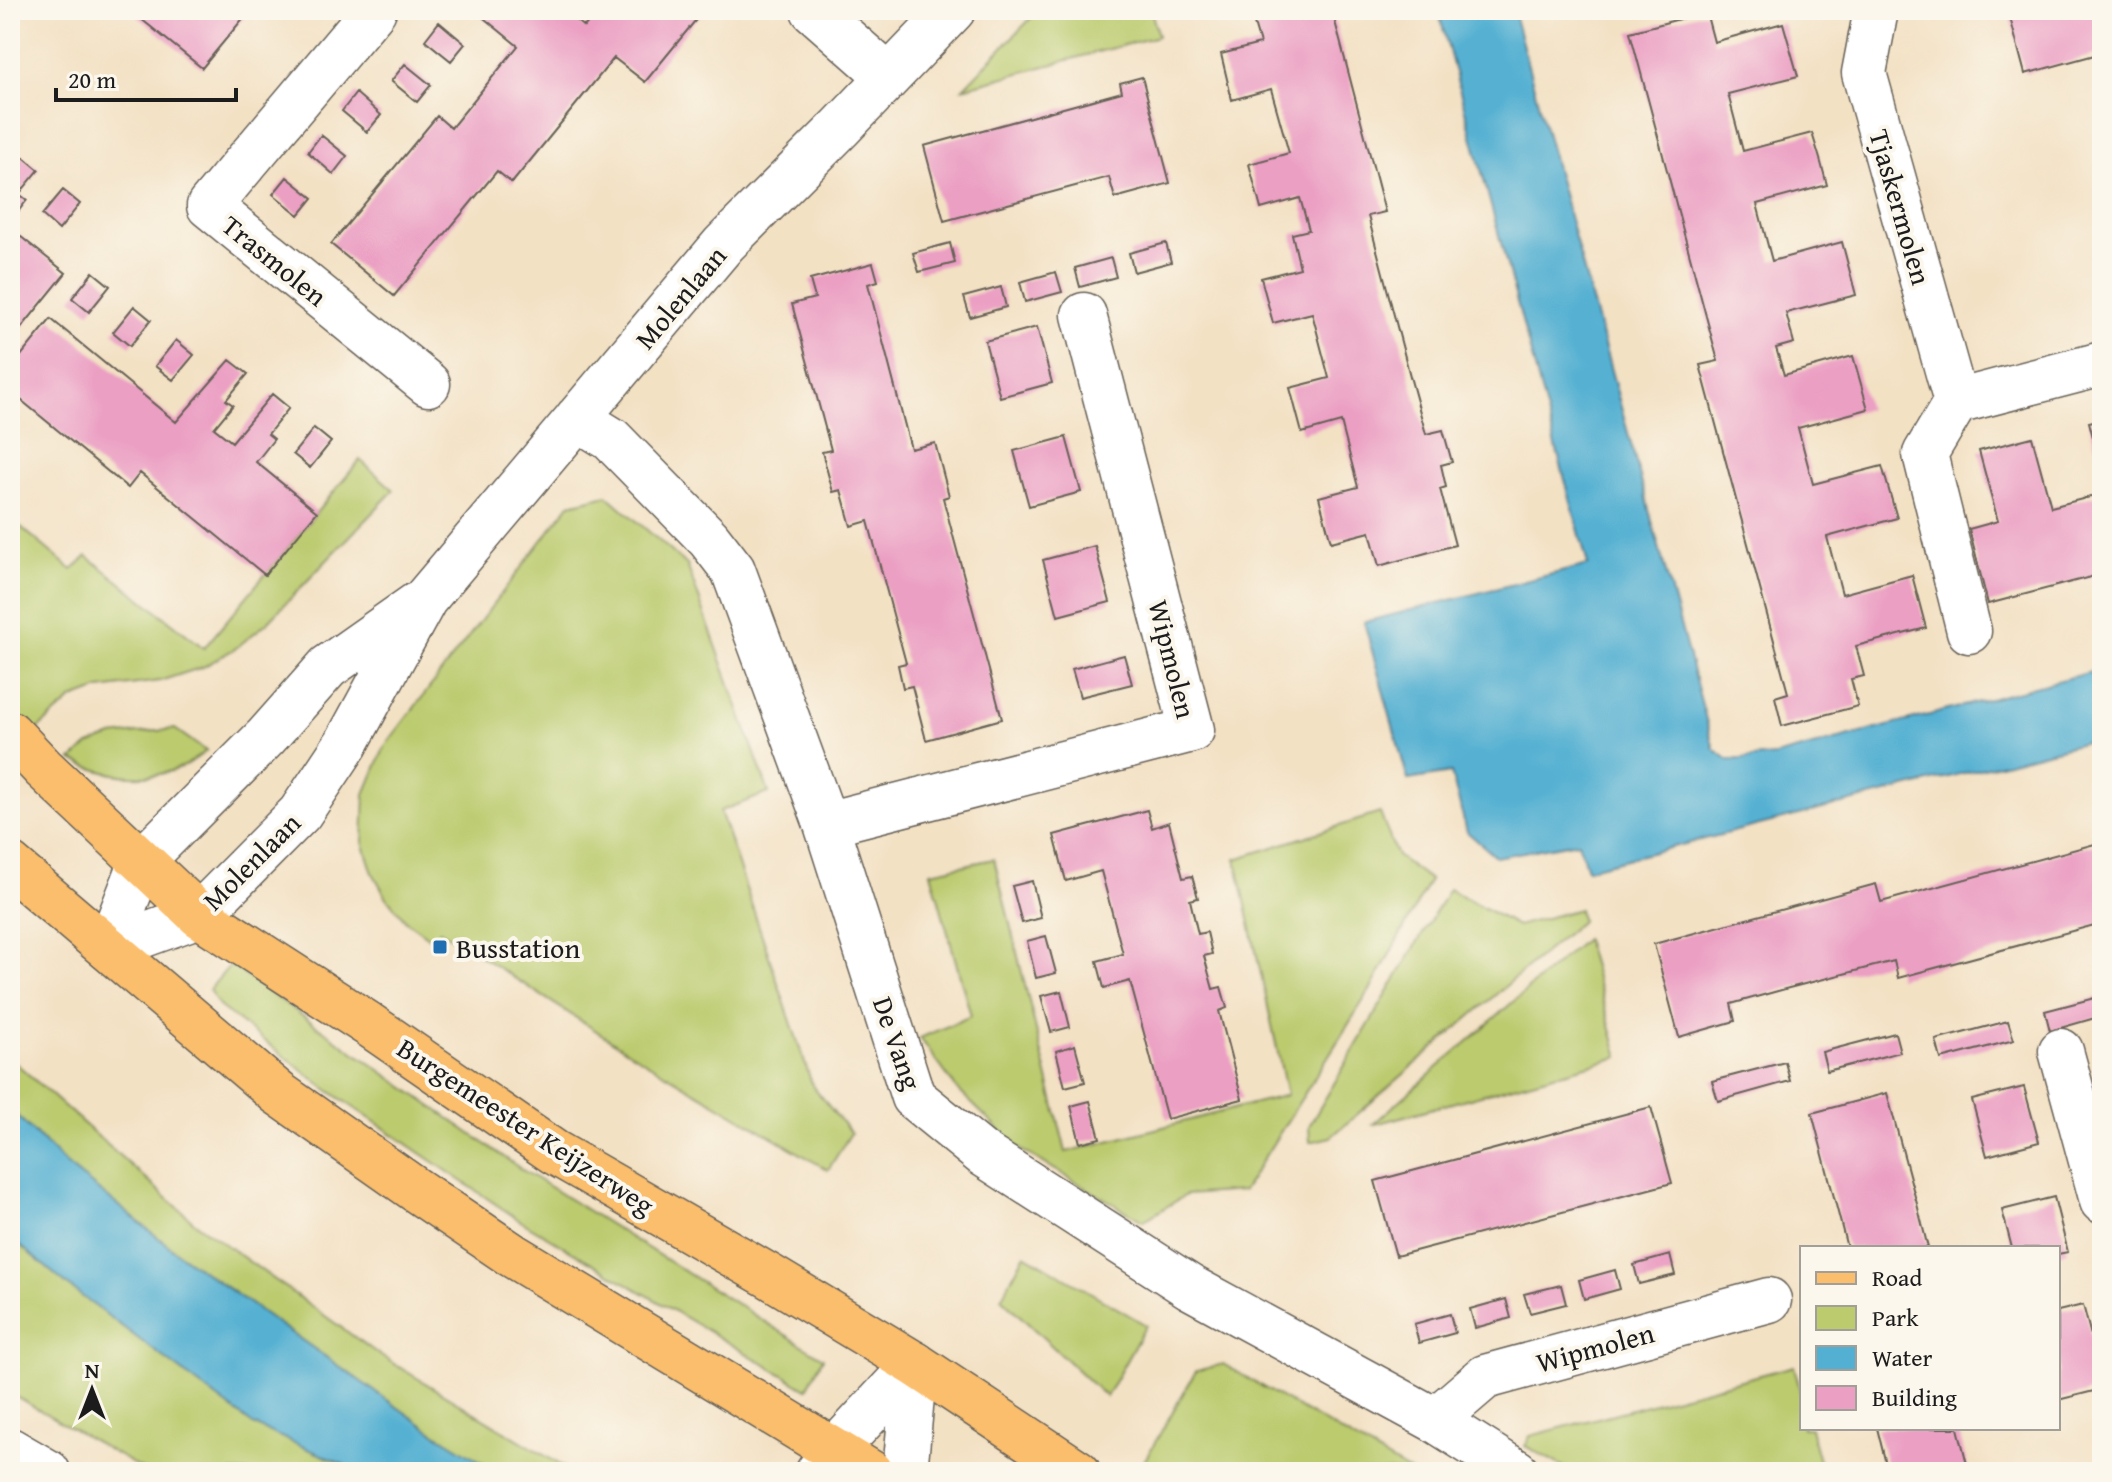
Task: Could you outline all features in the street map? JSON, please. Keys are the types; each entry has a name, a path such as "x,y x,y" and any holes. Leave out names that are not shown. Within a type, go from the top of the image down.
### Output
{"main road":[{"name":"Burgemeester Keijzerweg","path":"10,733 199,915 368,1024 554,1152 915,1364 1078,1472"},
{"path":"10,865 278,1093 512,1255 841,1465"}],"street":[{"name":"Trasmolen","path":"374,10 209,206 428,384"},
{"path":"813,10 889,77"},
{"name":"Molenlaan","path":"108,948 199,915 300,813 346,744 425,599 724,244 953,10"},
{"name":"Tjaskermolen","path":"1876,10 1864,73 1956,402"},
{"name":"Wipmolen","path":"826,824 1192,730 1084,315"},
{"path":"1969,631 1925,454 1956,402 2102,364"},
{"name":"De Vang","path":"577,418 611,439 709,539 733,570 826,824 913,1097 983,1154 1190,1287 1435,1420 1517,1472"},
{"name":"Molenlaan","path":"108,948 142,861 266,737 328,667 425,599"},
{"path":"2061,1051 2102,1201"},
{"name":"Wipmolen","path":"1435,1420 1485,1377 1769,1300"},
{"path":"841,1465 915,1364"},
{"path":"905,1472 915,1364"},
{"path":"10,1450 48,1472"}],"green space":[{"path":"1039,10 1151,10 1158,36 963,88"},
{"path":"360,460 394,490 269,621 236,648 203,667 160,681 100,689 73,699 34,732 10,709 10,518 72,570 87,556 204,648"},
{"path":"607,495 687,565 769,793 720,811 813,1087 851,1133 828,1170 629,1052 440,930 432,940 406,921 387,898 373,873 363,842 365,794 385,746 570,504"},
{"path":"175,729 206,751 170,771 128,776 72,760 89,745 112,736"},
{"path":"1380,813 1397,856 1430,880 1372,987 1243,1191 1186,1195 1143,1221 1018,1148 957,1089 920,1038 971,1016 931,872 994,859 1066,1152 1287,1095 1236,859"},
{"path":"1449,889 1517,926 1579,909 1581,921 1331,1137 1310,1142 1309,1126"},
{"path":"1585,939 1619,1057 1372,1125"},
{"path":"230,965 521,1169 823,1358 807,1389 522,1222 328,1090 219,1006 209,990"},
{"path":"10,1058 194,1222 381,1356 572,1472 498,1472 430,1430 179,1254 67,1165 10,1109"},
{"path":"10,1237 71,1288 253,1425 361,1472 147,1472 10,1393"},
{"path":"1025,1254 1146,1325 1106,1397 1001,1298"},
{"path":"1223,1364 1410,1472 1155,1472 1142,1465 1196,1371"},
{"path":"1794,1366 1800,1389 1800,1430 1811,1430 1822,1472 1573,1472 1525,1446 1530,1436"}],"water":[{"path":"1438,10 1513,10 1714,749 1729,760 1775,756 2102,669 2102,738 1587,869 1578,842 1496,857 1467,832 1451,773 1408,780 1364,622 1588,565"},
{"path":"10,1109 67,1165 179,1254 430,1430 498,1472 361,1472 253,1425 71,1288 10,1237"}],"building":[{"path":"130,10 250,10 202,68"},
{"path":"474,10 537,10 544,15 548,10 563,10 584,27 598,10 704,10 645,82 614,58 512,183 497,171 394,296 331,244 437,116 451,128 518,46"},
{"path":"1250,10 1332,10 1385,212 1368,216 1411,380 1426,434 1443,430 1452,462 1441,465 1446,487 1440,489 1455,545 1379,566 1370,532 1331,542 1319,497 1358,487 1341,422 1302,433 1290,388 1329,378 1312,313 1273,323 1261,278 1300,268 1292,234 1309,230 1300,198 1261,209 1249,164 1289,153 1271,89 1232,100 1221,54 1260,44"},
{"path":"2008,10 2102,10 2102,53 2025,74"},
{"path":"1706,12 1714,42 1783,23 1798,76 1728,94 1743,151 1812,133 1827,185 1757,204 1772,261 1842,242 1856,295 1786,313 1794,343 1776,348 1784,375 1853,356 1868,409 1798,428 1813,484 1882,466 1897,518 1827,537 1842,594 1912,575 1926,628 1856,646 1864,676 1851,679 1858,706 1782,726 1775,697 1788,693 1700,365 1718,361 1630,32"},
{"path":"439,22 465,44 451,61 425,40"},
{"path":"405,64 431,85 417,102 391,81"},
{"path":"1142,77 1170,183 1115,198 1109,177 944,221 924,146 1122,92 1120,83"},
{"path":"356,93 381,115 367,132 342,111"},
{"path":"321,135 347,156 333,174 308,152"},
{"path":"21,155 39,170 19,194 27,200 10,222 10,169"},
{"path":"287,177 313,198 299,215 273,194"},
{"path":"63,190 80,204 59,230 42,215"},
{"path":"10,228 66,273 14,337 10,334"},
{"path":"950,243 955,263 919,272 913,253"},
{"path":"1166,243 1171,262 1134,272 1129,253"},
{"path":"1111,258 1116,277 1080,287 1075,268"},
{"path":"873,263 878,281 868,284 911,449 935,443 949,496 943,498 1002,719 926,740 912,686 903,688 898,665 906,663 868,521 851,526 841,490 833,492 822,452 831,450 792,304 815,298 810,280"},
{"path":"93,272 110,286 89,312 72,298"},
{"path":"1056,272 1062,292 1025,302 1020,282"},
{"path":"1001,287 1006,307 970,317 964,297"},
{"path":"134,306 151,320 130,346 113,332"},
{"path":"51,319 176,422 230,360 248,374 226,400 233,405 214,428 232,442 272,394 289,408 268,434 274,439 256,462 317,512 265,575 140,473 128,488 10,391 10,369"},
{"path":"1037,327 1052,383 1000,397 985,341"},
{"path":"176,340 194,355 173,380 155,366"},
{"path":"2102,419 2102,468 2101,468 2089,422"},
{"path":"314,428 331,442 310,468 293,454"},
{"path":"1066,437 1081,492 1029,506 1014,451"},
{"path":"2032,437 2051,507 2102,494 2102,574 1988,604 1969,529 1998,521 1979,451"},
{"path":"1095,546 1110,602 1058,616 1043,560"},
{"path":"1124,655 1132,684 1080,697 1072,669"},
{"path":"1147,810 1152,828 1169,822 1183,878 1192,876 1198,898 1190,900 1198,934 1207,932 1212,954 1204,956 1213,989 1221,987 1227,1008 1219,1011 1242,1099 1167,1119 1130,981 1104,988 1097,961 1123,954 1101,871 1066,881 1054,835"},
{"path":"2102,842 2102,923 1898,978 1894,961 1785,989 1731,1004 1735,1021 1679,1037 1654,944 1876,884 1881,902"},
{"path":"1032,881 1041,918 1022,923 1012,886"},
{"path":"1046,936 1056,973 1036,978 1027,941"},
{"path":"1061,991 1070,1027 1051,1032 1041,996"},
{"path":"2102,996 2102,1016 2050,1031 2045,1011"},
{"path":"2008,1021 2014,1040 1941,1059 1936,1040"},
{"path":"1895,1033 1900,1052 1827,1071 1822,1052"},
{"path":"1075,1045 1085,1082 1065,1087 1056,1051"},
{"path":"1785,1062 1790,1081 1718,1101 1712,1081"},
{"path":"2024,1087 2039,1142 1987,1156 1972,1100"},
{"path":"1887,1093 1928,1246 1846,1246 1812,1113"},
{"path":"1090,1101 1100,1138 1080,1143 1071,1106"},
{"path":"1651,1107 1672,1183 1396,1256 1375,1181"},
{"path":"2054,1197 2068,1252 2060,1254 2060,1246 2011,1246 2002,1210"},
{"path":"1670,1255 1675,1275 1639,1284 1634,1265"},
{"path":"1615,1270 1620,1289 1584,1299 1579,1280"},
{"path":"1561,1285 1566,1304 1530,1313 1524,1294"},
{"path":"1506,1299 1511,1318 1475,1328 1470,1309"},
{"path":"2083,1305 2102,1378 2102,1389 2060,1400 2060,1311"},
{"path":"1450,1314 1455,1333 1419,1343 1414,1324"},
{"path":"1878,1430 1958,1430 1969,1472 1888,1472"}],"place":[{"name":"Busstation","path":"440,947"}]}
